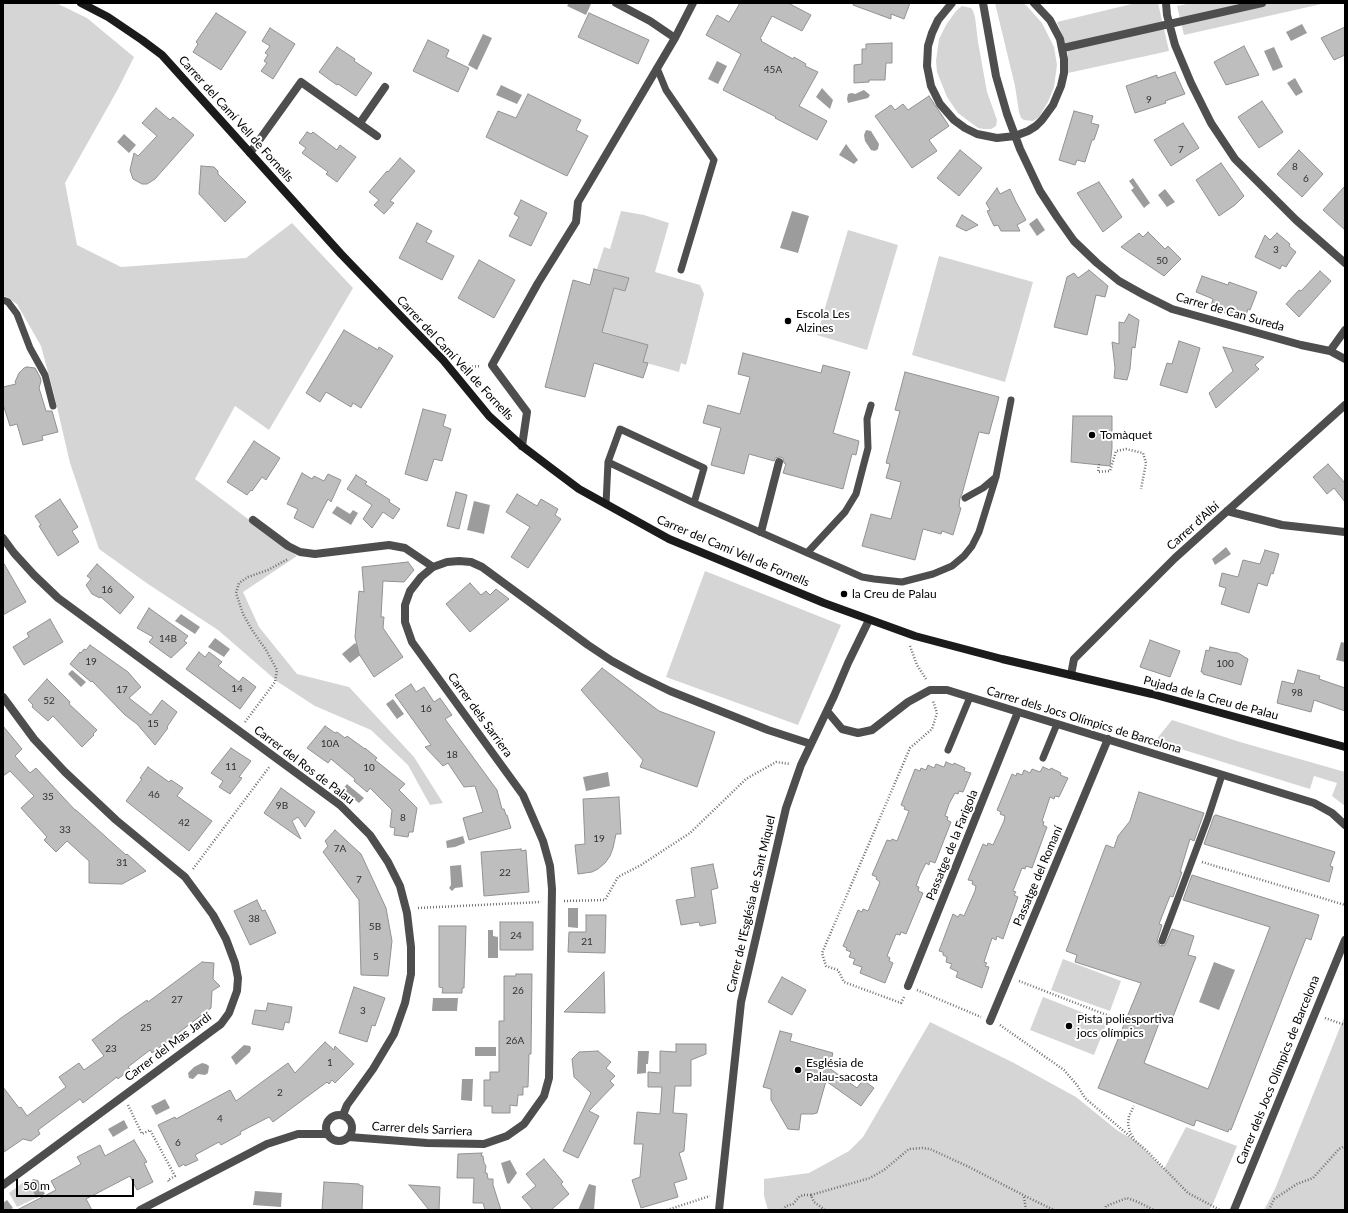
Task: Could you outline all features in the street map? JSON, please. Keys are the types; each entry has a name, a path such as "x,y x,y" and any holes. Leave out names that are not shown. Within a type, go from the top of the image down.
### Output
{"street":[{"name":"Carrer del Camí Vell de Fornells","path":"81,3 108,17 162,54 341,254 443,360 489,416 522,446 580,489 669,539 817,601 922,638 1070,675"},
{"path":"616,3 675,38"},
{"path":"522,446 527,412 492,365 538,283 576,222 578,202 675,38 693,3"},
{"path":"952,3 938,20 928,46 927,66 929,80 940,104 959,124 971,131 997,138 1015,136 1036,126 1054,106 1060,93 1063,80 1064,59 1062,48 1054,26 1034,3"},
{"name":"Carrer de Can Sureda","path":"983,3 996,76 1015,136 1040,191 1074,241 1119,281 1144,296 1172,309 1301,345 1330,351 1345,359"},
{"path":"1166,3 1169,24 1175,45 1191,83 1211,123 1235,159 1296,220 1345,263"},
{"path":"1062,48 1262,3"},
{"path":"250,152 301,82 377,136"},
{"path":"360,124 385,87"},
{"path":"1330,351 1345,330"},
{"name":"Carrer d'Albí","path":"1070,675 1074,659 1175,558 1345,405"},
{"path":"761,532 779,462"},
{"path":"1227,511 1282,525 1345,532"},
{"path":"253,520 288,546 300,552 315,554 388,545 405,548 433,567"},
{"name":"Carrer del Ros de Palau","path":"3,538 14,553 58,598 340,805 370,835 388,862 400,886 406,909 412,947 411,974 405,1003 394,1034 373,1069 347,1105 343,1115"},
{"name":"Carrer dels Sarriera","path":"349,1137 428,1143 484,1144 507,1136 524,1124 544,1096 549,1078 552,902 550,866 543,841 523,794 412,642 405,622 406,605 410,591 433,567 447,562 459,561 471,562 482,567 588,645 632,672 670,691 768,730 811,744"},
{"name":"Carrer de l'Església de Sant Miquel","path":"719,1210 741,1002 786,808 801,765 869,620"},
{"name":"Pujada de la Creu de Palau","path":"1070,675 1152,694 1345,747"},
{"path":"827,711 842,729 858,733 872,730 908,702 930,690"},
{"name":"Carrer dels Jocs Olímpics de Barcelona","path":"930,690 947,690 1314,803 1332,813 1345,825"},
{"name":"Carrer del Mas Jardí","path":"3,697 34,738 66,772 116,820 186,878 213,915 226,940 235,963 238,978 237,991 229,1013 221,1024 3,1185"},
{"name":"Passatge de la Farigola","path":"908,986 1018,712"},
{"name":"Passatge del Romaní","path":"990,1021 1108,740"},
{"name":"Carrer dels Jocs Olímpics de Barcelona","path":"1234,1210 1345,940"},
{"path":"338,1114 348,1118 352,1127 352,1132 349,1137 340,1141 334,1141 330,1138 327,1134 326,1123 328,1119 338,1114"},
{"path":"140,1210 267,1144 298,1134 327,1134"}],"lane":[{"path":"657,68 666,90 714,160 681,270"},
{"path":"3,300 8,302 17,314 30,348 45,375 53,406"},
{"path":"608,462 694,503 862,577 902,582 933,574 952,566 964,556 972,546 979,532 996,477 1011,400"},
{"path":"807,552 845,512 856,494 868,448 867,419 871,405"},
{"path":"606,504 608,462 620,429 704,468 694,503"},
{"path":"965,498 983,488 996,477"},
{"path":"948,750 970,697"},
{"path":"1043,758 1057,724"},
{"path":"1162,941 1208,818 1222,774"}],"path":[{"path":"1099,464 1098,472 1110,471 1116,451 1126,449 1143,453 1146,463 1141,489"},
{"path":"239,730 275,682 277,670 243,614 236,594 240,583 248,577 280,565 300,552"},
{"path":"912,650 930,690 937,713 932,729 910,748 822,953 826,966 838,970 844,982 901,1003 908,986 1001,1025 1064,1070 1077,1085 1085,1098 1136,1141 1188,1193 1220,1210"},
{"path":"186,878 277,758"},
{"path":"406,909 605,900 618,877 641,865 690,834 746,779 776,762 801,765"},
{"path":"1193,859 1345,905"},
{"path":"1009,977 1122,1021"},
{"path":"1314,1015 1345,1025"},
{"path":"124,1096 142,1134 150,1130 175,1176 168,1180 175,1191"},
{"path":"1134,1106 1129,1116 1128,1124 1130,1132 1136,1141"},
{"path":"1269,1210 1274,1199 1297,1184 1313,1178 1339,1149 1345,1146"},
{"path":"783,1210 786,1206 793,1204 803,1195 811,1195 870,1178 884,1170 909,1149 922,1148 930,1149 967,1166 1054,1210"},
{"path":"667,1210 721,1193"},
{"path":"811,1195 814,1202 825,1210"},
{"path":"1024,1196 1026,1210"},
{"path":"1105,1210 1106,1206 1127,1198 1154,1210"}],"shaded area":[{"path":"3,3 56,3 87,18 134,57 118,89 65,183 77,245 121,267 246,258 292,223 353,288 269,430 235,406 195,479 297,556 243,592 259,627 297,674 349,687 414,757 443,803 430,805 408,765 371,730 315,706 278,682 218,630 148,584 99,549 70,463 41,346 17,304 3,295"},
{"path":"569,3 591,4 586,15 567,6"},
{"path":"995,3 1022,3 1026,5 1042,23 1054,47 1057,65 1054,87 1048,102 1039,117 1033,121 1024,120 1021,118 1019,112 1015,86"},
{"path":"1136,3 1158,3 1169,51 1068,73 1068,55 1057,22"},
{"path":"1191,3 1326,3 1184,35 1177,6"},
{"path":"962,6 971,8 975,17 987,92 997,120 996,126 991,129 978,128 958,113 947,97 937,72 936,61 939,39 946,25 956,11"},
{"path":"1302,24 1307,33 1291,41 1286,32"},
{"path":"483,34 492,38 477,70 468,65"},
{"path":"1274,47 1283,67 1273,71 1264,51"},
{"path":"717,61 727,66 718,84 708,79"},
{"path":"1295,78 1303,92 1296,96 1287,83"},
{"path":"501,85 522,95 517,104 496,95"},
{"path":"822,88 833,100 830,109 816,97"},
{"path":"864,90 870,95 868,98 848,103 848,94 855,94"},
{"path":"866,130 871,131 879,144 878,149 875,151 871,150 865,141 864,135"},
{"path":"124,134 136,145 129,153 117,142"},
{"path":"846,144 858,160 854,164 839,155"},
{"path":"1133,178 1150,203 1144,208 1131,190 1134,188 1129,181"},
{"path":"1165,189 1175,202 1167,207 1158,195"},
{"path":"621,211 644,215 669,223 655,272 700,285 704,294 686,365 681,363 679,372 643,362 647,345 602,331 614,288 625,291 629,278 597,269 604,247 610,249"},
{"path":"792,211 809,216 798,253 780,248"},
{"path":"1037,218 1045,230 1037,236 1029,224"},
{"path":"848,230 898,245 867,350 817,335"},
{"path":"939,256 1033,282 1005,382 912,355"},
{"path":"474,501 490,505 484,534 467,530"},
{"path":"337,506 350,514 353,510 358,513 351,525 332,513"},
{"path":"1226,547 1231,554 1215,565 1212,559"},
{"path":"705,571 841,625 798,725 666,677"},
{"path":"181,614 200,627 195,634 175,621"},
{"path":"215,638 230,649 224,657 208,647"},
{"path":"1341,642 1345,643 1345,662 1336,660"},
{"path":"355,643 363,653 350,663 342,654"},
{"path":"72,670 86,682 81,687 68,674"},
{"path":"393,699 404,714 397,719 386,704"},
{"path":"1172,720 1240,742 1345,772 1345,806 1332,796 1337,783 1314,776 1310,789 1155,741"},
{"path":"608,772 610,786 586,791 583,777"},
{"path":"347,784 364,798 359,803 342,790"},
{"path":"463,836 465,843 447,848 446,841"},
{"path":"461,865 463,887 455,888 452,891 449,888 451,885 450,866"},
{"path":"568,908 578,908 578,928 568,927"},
{"path":"488,930 493,930 493,936 498,937 498,958 488,958"},
{"path":"1063,959 1121,981 1110,1011 1051,990"},
{"path":"1214,962 1235,970 1219,1010 1199,1002"},
{"name":"Pista poliesportiva jocs olímpics","path":"1043,997 1107,1022 1094,1055 1030,1030"},
{"path":"433,998 458,998 457,1011 432,1011"},
{"path":"1345,1015 1345,1210 1264,1210 1275,1189"},
{"path":"930,1022 1014,1063 1076,1097 1118,1131 1136,1141 1164,1169 1186,1127 1237,1146 1212,1206 1209,1210 768,1210 764,1196 764,1179 809,1173 849,1151 863,1137"},
{"path":"244,1045 250,1046 250,1052 236,1065 231,1057"},
{"path":"475,1047 496,1047 496,1056 475,1056"},
{"path":"638,1051 649,1051 648,1064 646,1064 646,1073 637,1074"},
{"path":"202,1063 209,1066 208,1073 205,1075 198,1074 193,1079 189,1078 188,1073 194,1067"},
{"path":"462,1079 473,1079 472,1101 461,1100"},
{"path":"165,1099 170,1108 156,1115 151,1106"},
{"path":"124,1120 128,1128 113,1137 108,1129"},
{"path":"510,1160 517,1173 509,1184 507,1183 501,1163"},
{"path":"33,1179 38,1180 45,1194 36,1198 30,1185"},
{"path":"25,1181 30,1185 36,1198 17,1207 9,1193"},
{"path":"589,1184 596,1186 594,1210 578,1210"},
{"path":"255,1191 282,1193 281,1207 253,1205"},
{"path":"7,1200 13,1208 10,1210 3,1210 3,1203"}],"building":[{"path":"740,3 788,3 811,15 802,31 772,16 760,39 762,40 761,41 793,59 794,57 806,64 805,66 818,72 799,106 827,121 817,140 723,90 741,54 706,35 717,15 729,22"},
{"path":"854,3 910,3 904,19 891,14 891,19 853,5"},
{"path":"216,13 246,32 221,70 193,52 198,44 196,42"},
{"path":"589,13 649,40 638,64 578,37"},
{"path":"1345,27 1345,55 1334,60 1321,38"},
{"path":"270,28 295,44 273,79 261,71 267,63 264,61 268,55 265,53 270,46 262,41"},
{"path":"428,40 449,50 446,57 469,68 458,92 413,71"},
{"path":"892,43 892,63 886,63 885,80 869,80 869,82 854,83 854,65 862,64 862,49 866,49 866,44"},
{"path":"1244,46 1259,75 1226,85 1214,62"},
{"path":"337,47 372,73 356,96 319,72"},
{"path":"1175,72 1185,94 1165,101 1166,103 1135,113 1126,86 1157,75 1157,78"},
{"path":"528,94 581,120 576,130 588,136 567,176 486,137 498,111 516,118"},
{"path":"929,96 949,126 929,140 937,151 912,168 875,116 891,105 895,110 903,104 908,110"},
{"path":"1262,101 1283,132 1259,148 1238,117"},
{"path":"156,108 170,120 173,117 194,135 155,179 147,184 142,184 133,179 130,170 134,153 138,156 157,136 142,123"},
{"path":"1074,111 1093,116 1091,123 1099,125 1094,140 1092,140 1085,162 1077,160 1075,165 1059,160"},
{"path":"1183,123 1199,148 1171,166 1154,140"},
{"path":"307,132 311,134 313,132 337,150 340,145 356,157 337,182 326,174 328,172 302,153 306,148 299,143"},
{"path":"960,150 982,168 959,196 937,178"},
{"path":"1299,150 1323,174 1302,197 1277,174"},
{"path":"400,158 415,171 390,201 394,203 384,214 374,205 379,200 369,192"},
{"path":"1221,163 1244,196 1235,205 1219,216 1196,180"},
{"path":"201,166 214,167 218,171 218,174 246,202 225,222 199,194"},
{"path":"1099,182 1122,217 1103,232 1077,193"},
{"path":"1345,186 1345,230 1323,210"},
{"path":"997,188 1000,194 1010,189 1026,220 1017,225 1020,231 1001,231 998,225 994,226 987,211 990,210 986,203"},
{"path":"521,200 547,213 531,246 509,236 519,217 514,214"},
{"path":"962,215 978,225 966,231 956,226"},
{"path":"417,223 432,231 426,242 454,256 442,280 399,258"},
{"path":"1148,232 1165,249 1168,246 1181,259 1164,276 1121,247 1139,233 1143,237"},
{"path":"1277,233 1290,244 1289,246 1296,252 1286,267 1282,265 1280,269 1255,257 1265,235 1270,240"},
{"path":"479,260 515,280 494,318 458,298"},
{"path":"594,269 629,278 625,291 614,288 602,332 648,345 643,362 648,363 643,378 594,363 585,397 545,387 573,280 590,285"},
{"path":"1089,270 1108,286 1105,297 1096,295 1087,335 1054,327 1067,277 1074,273 1078,278"},
{"path":"1320,271 1331,281 1299,317 1286,304"},
{"path":"1202,276 1228,285 1229,282 1257,292 1245,318 1210,309 1213,299 1196,292"},
{"path":"1129,314 1139,320 1135,348 1132,347 1130,369 1127,380 1114,378 1115,368 1112,342 1119,344 1119,322 1124,323"},
{"path":"344,330 378,350 379,347 393,356 361,408 353,403 351,407 326,392 320,402 306,393"},
{"path":"1179,341 1200,348 1187,393 1160,385 1167,363 1172,364"},
{"path":"1223,347 1264,357 1255,365 1259,369 1216,408 1209,393 1233,371"},
{"path":"743,353 821,373 823,365 850,372 833,433 859,441 856,455 852,454 843,489 783,473 786,464 784,463 783,458 780,457 775,458 774,461 749,454 744,474 711,465 721,428 703,423 708,405 740,414 750,377 738,374"},
{"path":"27,367 35,368 40,377 41,381 39,388 46,411 52,411 58,432 42,436 43,440 23,445 17,424 10,426 3,404 3,387 16,384 15,382 19,373"},
{"path":"905,372 999,397 989,434 979,432 960,498 959,507 961,508 953,535 942,531 941,534 923,529 915,560 862,546 871,514 891,519 901,482 886,478 890,464 886,463 900,411 895,410"},
{"path":"423,409 446,415 443,426 451,429 442,461 434,459 427,481 405,474"},
{"name":"Tomàquet","path":"1073,416 1112,416 1112,448 1110,466 1071,462"},
{"path":"254,441 280,458 266,480 262,477 252,491 251,490 247,495 227,482"},
{"path":"1328,464 1345,483 1345,502 1334,488 1327,494 1313,477"},
{"path":"302,473 312,479 314,476 324,481 328,474 341,480 331,502 328,499 313,528 294,518 298,509 287,504"},
{"path":"356,475 367,482 365,484 390,500 389,502 400,509 393,519 383,512 372,528 363,519 372,505 347,489"},
{"path":"456,492 467,495 459,529 447,526"},
{"path":"517,494 537,506 541,499 558,509 555,515 561,519 528,568 511,557 530,527 506,512"},
{"path":"60,499 78,527 72,531 79,542 58,556 39,526 41,525 35,516"},
{"path":"1265,550 1279,554 1273,574 1271,573 1267,586 1258,583 1249,613 1221,604 1226,588 1219,586 1222,573 1238,577 1243,560 1260,564"},
{"path":"3,562 26,602 3,615"},
{"path":"408,562 414,570 404,582 383,581 381,617 384,617 383,628 403,657 374,677 359,654 355,637 359,591 364,592 362,567"},
{"path":"97,564 134,597 120,614 101,597 100,598 92,594 86,585 91,579 87,576"},
{"path":"470,583 481,595 486,591 490,595 496,589 509,599 470,632 446,604"},
{"path":"149,608 188,636 184,641 187,643 171,658 149,642 153,637 137,628"},
{"path":"50,619 63,642 24,665 13,647 29,637 27,633"},
{"path":"1150,640 1180,651 1170,677 1140,667"},
{"path":"90,645 128,672 141,687 129,698 151,715 162,700 177,712 167,727 168,728 155,745 137,724 125,715 92,681 91,682 70,664 80,652 81,653 84,649 86,650"},
{"path":"1210,647 1238,653 1248,659 1241,685 1203,674 1203,672 1201,672 1206,650 1209,651"},
{"path":"199,652 205,657 209,652 222,662 218,666 239,682 243,677 256,687 240,709 186,669"},
{"path":"602,668 659,711 715,732 697,787 640,767 643,760 581,690"},
{"path":"1298,670 1320,676 1319,679 1345,688 1345,711 1314,700 1311,712 1277,703 1282,681 1294,684"},
{"path":"47,679 70,702 69,704 97,730 82,747 53,716 48,721 32,707 33,705 28,700"},
{"path":"411,684 416,692 424,687 434,702 440,698 452,715 445,719 497,790 502,809 504,809 507,815 511,828 469,840 463,818 483,812 475,786 464,787 448,763 443,766 425,747 431,745 395,695"},
{"path":"3,726 22,749 15,756 30,773 36,768 75,810 146,871 122,884 89,883 89,861 67,841 56,852 44,840 47,837 21,808 34,796 10,771 3,776"},
{"path":"325,726 345,738 347,736 365,748 377,758 375,760 405,784 399,790 417,808 413,832 409,832 408,837 394,835 395,828 390,827 392,810 370,788 367,792 354,781 355,779 331,759 328,763 307,748"},
{"path":"231,748 251,761 239,777 242,778 230,794 219,787 223,781 211,773"},
{"path":"946,762 953,765 954,763 965,768 964,771 971,773 963,792 959,791 958,794 955,793 949,804 945,816 948,817 947,820 951,822 935,863 930,861 929,865 926,863 920,875 916,886 919,887 918,891 923,893 906,934 901,932 900,935 896,934 887,956 890,958 889,961 893,963 885,983 860,973 862,967 853,964 855,959 849,957 851,952 846,950 847,948 843,946 858,910 862,912 863,909 868,911 880,882 876,879 877,877 872,875 887,840 891,841 892,839 897,841 909,811 904,809 905,807 901,805 915,769 920,771 921,768 926,770 928,765 934,768 936,764 944,767"},
{"path":"148,767 169,782 171,780 183,788 177,796 212,821 189,851 126,801 142,779 140,778"},
{"path":"1043,767 1050,770 1051,768 1061,773 1060,775 1068,778 1059,797 1055,796 1054,799 1050,797 1042,821 1044,822 1043,825 1047,827 1032,868 1026,866 1025,869 1022,868 1013,891 1016,892 1014,895 1018,897 1003,939 997,936 996,940 992,938 984,962 987,963 985,966 989,967 982,988 956,977 958,972 950,968 952,964 946,962 947,957 943,955 943,952 939,951 953,914 958,917 960,914 964,916 975,891 976,886 972,884 973,881 968,880 983,844 987,846 988,843 993,845 1004,821 1005,816 1000,814 1001,812 997,810 1012,774 1016,776 1017,773 1022,775 1024,770 1030,773 1032,769 1040,772"},
{"path":"281,788 315,812 305,827 298,817 292,821 301,839 264,813"},
{"path":"1139,792 1204,813 1194,841 1190,839 1180,872 1182,872 1173,897 1170,896 1159,924 1162,925 1157,941 1160,946 1165,945 1172,929 1194,936 1188,955 1196,957 1171,1022 1161,1018 1144,1063 1208,1089 1270,927 1183,900 1192,875 1319,915 1311,940 1306,938 1231,1130 1229,1129 1228,1132 1196,1120 1194,1126 1098,1088 1141,983 1075,962 1077,955 1066,951 1106,845 1114,848 1118,836 1130,821"},
{"path":"619,797 621,834 616,834 610,856 598,869 592,872 578,874 575,845 585,844 583,799"},
{"path":"1216,815 1335,852 1330,866 1333,867 1329,882 1204,844 1214,816"},
{"path":"335,830 361,854 386,908 392,941 388,976 361,975 359,900 323,852 328,846 325,841"},
{"path":"521,849 521,851 526,850 529,892 484,896 481,852"},
{"path":"713,864 718,888 711,890 716,923 700,926 699,922 681,925 676,900 695,897 691,868"},
{"path":"257,900 262,911 265,910 276,933 250,945 234,911"},
{"path":"586,915 606,915 605,953 568,952 569,932 586,932"},
{"path":"500,922 533,922 533,950 500,950"},
{"path":"439,926 466,926 464,988 462,988 462,993 442,993 443,988 439,987"},
{"path":"202,962 214,963 213,979 220,986 212,991 211,1008 152,1053 150,1050 128,1067 130,1069 118,1079 117,1077 83,1103 80,1099 38,1130 40,1134 31,1141 23,1139 4,1152 3,1087 27,1116 66,1087 59,1077 79,1063 84,1070 104,1056 92,1040 147,1000 148,1002"},
{"path":"604,972 605,1013 564,1012"},
{"path":"516,974 532,974 531,1054 529,1054 528,1087 523,1087 523,1095 518,1095 517,1106 510,1105 510,1113 492,1113 492,1106 484,1106 484,1080 490,1080 490,1072 499,1072 499,1021 504,1021 504,976 516,976"},
{"path":"782,977 806,990 792,1015 768,1002"},
{"path":"354,987 385,998 375,1026 372,1025 367,1042 339,1033"},
{"path":"268,1003 292,1007 289,1023 285,1022 283,1030 252,1024 255,1010 266,1011"},
{"name":"Església de Palau-sacosta","path":"780,1031 792,1034 790,1041 833,1053 829,1068 857,1088 863,1080 874,1088 861,1106 826,1081 817,1113 801,1114 799,1130 788,1129 771,1100 771,1089 763,1087"},
{"path":"325,1042 334,1050 335,1046 354,1064 335,1083 332,1080 329,1084 327,1082 273,1122 269,1117 240,1132 241,1134 221,1145 219,1142 195,1155 198,1160 179,1167 158,1125 175,1117 176,1119 230,1090 236,1101 288,1063 295,1073"},
{"path":"676,1044 706,1044 706,1054 691,1060 691,1086 675,1086 673,1113 687,1114 684,1151 679,1153 687,1179 674,1183 678,1197 641,1208 632,1180 640,1177 643,1144 634,1144 637,1112 660,1114 662,1087 648,1087 648,1072 660,1073 660,1051 676,1052"},
{"path":"598,1051 611,1062 606,1068 615,1076 610,1081 614,1085 589,1111 599,1116 578,1158 563,1151 591,1093 574,1077 572,1059 579,1052"},
{"path":"134,1140 147,1162 144,1163 153,1182 137,1190 130,1176 86,1199 92,1210 17,1210 56,1190 51,1181 81,1164 77,1157 100,1145 105,1156"},
{"path":"482,1153 481,1156 483,1156 486,1166 485,1173 487,1173 488,1179 493,1179 493,1185 501,1210 485,1210 483,1203 473,1203 474,1178 457,1178 458,1154"},
{"path":"544,1159 563,1182 561,1184 569,1194 551,1210 533,1210 522,1197 536,1186 526,1174"},
{"path":"324,1182 359,1184 363,1186 362,1210 322,1210"},
{"path":"409,1185 440,1187 439,1210 429,1210"}],"place":[{"name":"Escola Les Alzines","path":"788,321"},
{"name":"Tomàquet","path":"1092,435"},
{"name":"la Creu de Palau","path":"844,594"},
{"name":"Pista poliesportiva jocs olímpics","path":"1069,1026"},
{"name":"Església de Palau-sacosta","path":"798,1070"}]}
